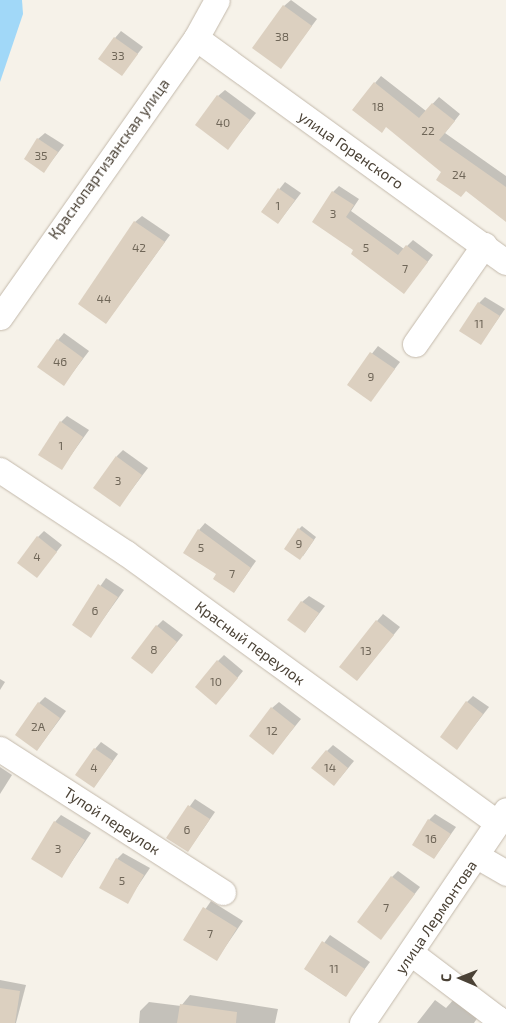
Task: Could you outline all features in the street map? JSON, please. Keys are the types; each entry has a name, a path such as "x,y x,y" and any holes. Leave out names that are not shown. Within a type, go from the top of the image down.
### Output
{"street":[{"name":"Краснопартизанская улица","path":"0,317 196,38 208,3"},
{"name":"улица Горенского","path":"196,38 506,262"},
{"path":"415,344 484,245"},
{"name":"Красный переулок","path":"0,470 126,553 501,816"},
{"name":"Тупой переулок","path":"0,749 223,892"},
{"name":"улица Лермонтова","path":"362,1023 478,856 501,816"},
{"path":"478,856 506,873"},
{"path":"411,953 497,1018 496,1023"}],"water":[{"path":"0,0 22,0 23,14 0,82"}],"building":[{"path":"283,5 312,26 281,69 252,48"},
{"path":"114,37 138,54 122,76 98,59"},
{"path":"374,82 419,118 432,103 455,121 439,140 506,187 506,222 466,191 461,197 436,180 441,172 386,127 382,133 352,110"},
{"path":"217,95 250,120 228,150 195,125"},
{"path":"37,138 58,152 44,173 24,159"},
{"path":"278,188 295,200 278,224 261,212"},
{"path":"332,191 354,205 346,217 398,255 406,245 428,262 404,294 351,254 353,250 312,222"},
{"path":"134,221 165,242 106,324 78,304"},
{"path":"478,302 500,316 481,345 459,331"},
{"path":"57,339 83,358 64,386 37,367"},
{"path":"370,352 395,369 371,402 347,385"},
{"path":"60,421 83,437 62,470 38,455"},
{"path":"116,456 142,475 120,507 93,488"},
{"path":"298,528 314,540 300,560 284,549"},
{"path":"198,529 251,568 234,593 213,579 216,574 183,553"},
{"path":"37,536 57,552 37,578 17,563"},
{"path":"98,584 118,597 91,638 72,625"},
{"path":"301,601 319,613 305,633 287,620"},
{"path":"376,620 394,635 357,681 339,667"},
{"path":"156,625 177,642 152,674 131,658"},
{"path":"217,660 238,678 216,705 195,687"},
{"path":"466,701 483,714 457,750 440,737"},
{"path":"38,702 60,718 37,751 15,735"},
{"path":"271,707 295,726 273,755 249,736"},
{"path":"94,748 113,761 94,788 75,775"},
{"path":"326,750 348,768 334,786 311,768"},
{"path":"188,805 210,819 188,852 166,838"},
{"path":"428,819 451,834 434,859 412,845"},
{"path":"54,821 85,840 62,878 31,859"},
{"path":"116,858 144,875 128,904 99,888"},
{"path":"391,876 415,894 381,940 357,922"},
{"path":"203,907 237,928 217,961 183,940"},
{"path":"322,941 365,969 346,997 304,969"},
{"path":"0,988 20,991 15,1023 0,1023"},
{"path":"180,1004 237,1012 236,1023 177,1023"}]}
